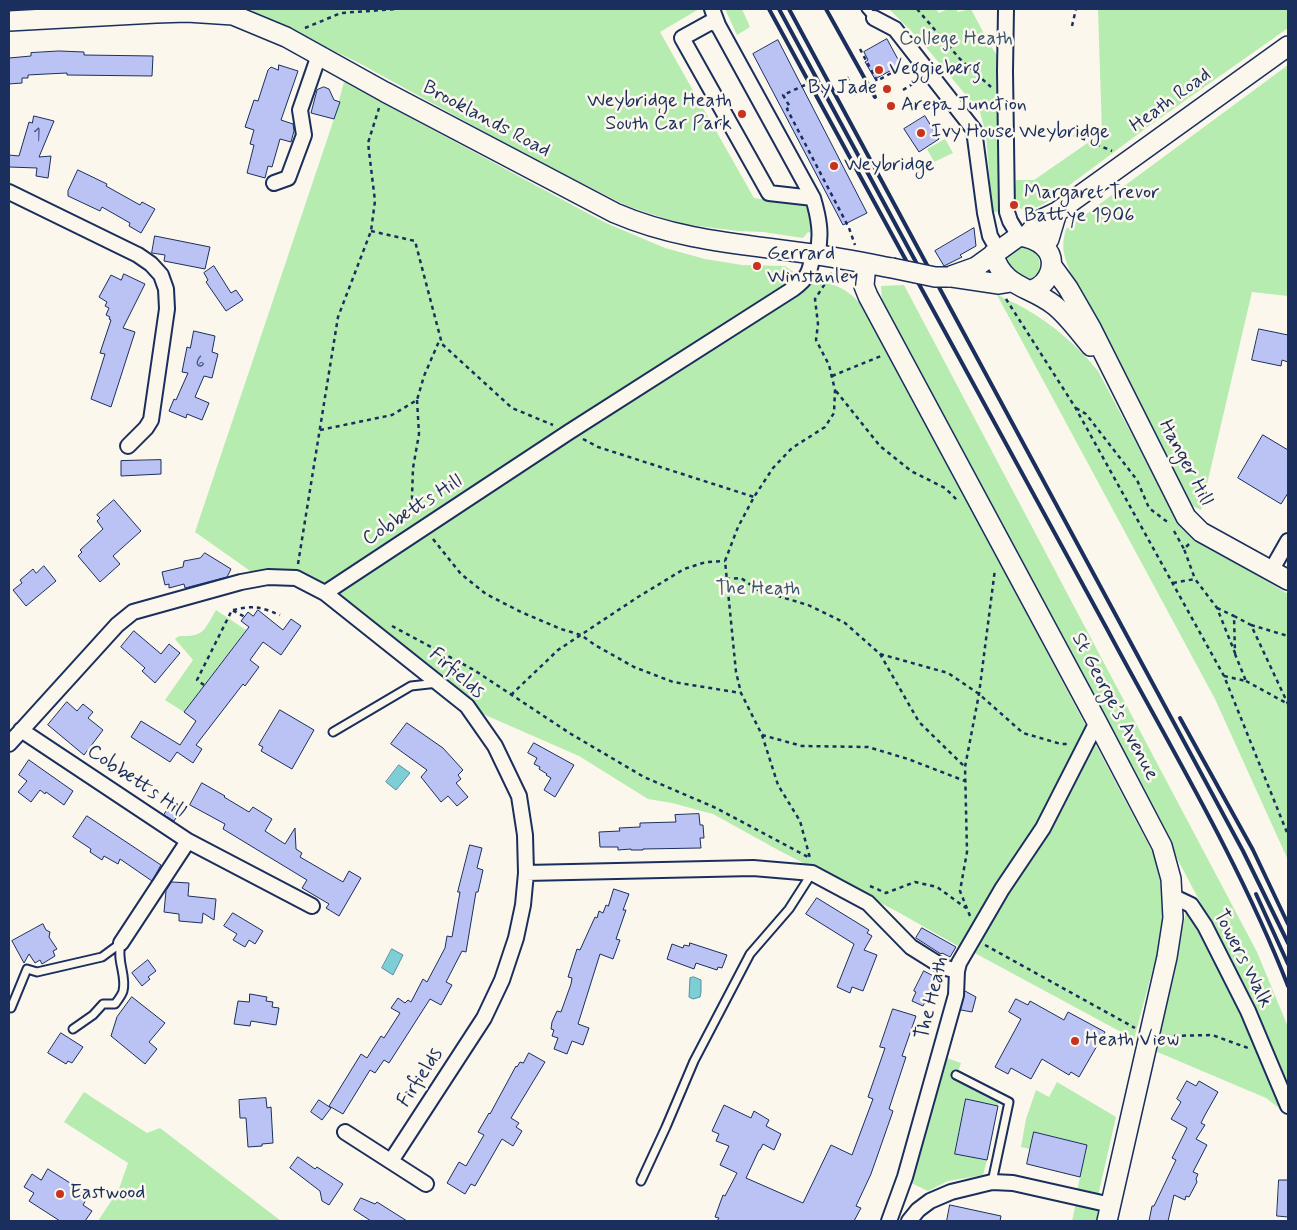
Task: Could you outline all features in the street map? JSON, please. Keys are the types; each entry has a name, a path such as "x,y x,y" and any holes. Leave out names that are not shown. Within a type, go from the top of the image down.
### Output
{"main road":[{"name":"Brooklands Road","path":"9,21 204,11 234,15 286,37 385,92 615,213 653,228 699,239 866,263 935,277 999,284 1007,288"},
{"name":"Heath Road","path":"1022,236 1040,220 1057,212 1288,46"},
{"path":"1044,246 1049,239 1057,212"},
{"path":"948,277 976,267 996,252 1022,236 1044,246 1052,258 1049,277 1039,288 1032,290 1007,288 996,252"},
{"name":"St George’s Avenue","path":"866,263 864,286 896,350 1162,846 1171,879 1173,918 1167,957 1109,1213"},
{"name":"Hanger Hill","path":"1052,266 1068,288 1091,328 1114,377 1186,516 1201,532 1288,580"},
{"name":"Hanger Hill","path":"1032,290 1066,317 1114,377"}],"street":[{"name":"Cobbetts Hill","path":"325,593 569,432 805,281 820,242 820,228 813,198 718,25 712,9"},
{"path":"1006,9 1007,212 1010,221 1022,236"},
{"path":"870,13 895,29 974,130 985,213 996,252"},
{"path":"718,25 711,22 682,38 769,193 813,198"},
{"path":"274,183 288,178 304,135 300,110 319,55"},
{"path":"9,192 138,255 151,264 161,275 166,289 167,308 151,420 146,428 128,446"},
{"path":"1271,571 1288,541"},
{"path":"9,744 117,625 133,612 241,582 268,577 296,578 325,593"},
{"name":"Firfields","path":"325,593 467,706 495,746 519,796 525,835 526,873 523,905 516,938 502,980 484,1018 391,1161"},
{"name":"The Heath","path":"889,1221 905,1177 956,995 957,971 960,963 1002,889 1043,828 1097,722"},
{"name":"Cobbetts Hill","path":"21,730 188,840 312,906"},
{"path":"122,943 188,840"},
{"path":"526,873 753,868 812,873 868,903 911,947 943,967 957,971"},
{"name":"Towers Walk","path":"1172,896 1191,905 1205,926 1248,1011 1288,1106"},
{"path":"345,1132 426,1184"},
{"path":"909,1221 918,1210 930,1202 952,1192 992,1182 1013,1183 1109,1213"}],"lane":[{"path":"333,732 411,686 438,683"},
{"path":"641,1181 694,1061 750,954 789,909 812,873"},
{"path":"12,1008 27,969 37,972 102,957 122,943"},
{"path":"73,1029 93,1015 103,1004 115,1004 120,998 124,984 119,952 122,943"},
{"path":"956,1075 1010,1102 992,1182"}],"path":[{"path":"286,37 341,13 397,9"},
{"path":"917,9 960,59 983,81 1005,98"},
{"path":"1072,26 1076,9"},
{"path":"860,49 877,81 894,72"},
{"path":"847,77 856,95"},
{"path":"805,85 784,95 790,107 787,109 849,228 856,246"},
{"path":"296,578 338,317 371,231 375,201 368,143 385,92"},
{"path":"1074,135 1118,154"},
{"path":"371,231 415,240 442,344 512,408 569,432 598,447 754,497"},
{"path":"385,622 474,670 571,734 644,777 716,808 810,858 800,821 778,785 762,735 741,693 736,672 725,561 738,527 772,468 792,448 825,427 834,412 835,390 832,376 816,340 818,324 816,299 832,273"},
{"path":"1007,288 1224,676 1288,835"},
{"path":"440,339 424,376 417,400 419,434 413,468 412,497 419,523 423,530 438,545 461,574 486,594 521,612 561,629 581,635 634,667 673,682 741,693"},
{"path":"832,376 896,350"},
{"path":"835,390 880,446 911,471 945,488 963,506 974,496"},
{"path":"320,430 392,415 417,400"},
{"path":"1075,407 1086,414 1138,480 1149,508 1172,526 1184,549 1195,579 1217,608 1246,681"},
{"path":"1184,549 1201,532"},
{"path":"510,694 558,650 684,569 706,562 725,561"},
{"path":"995,566 980,694 965,767 967,852 960,891 975,936 1149,1036 1212,1035 1266,1054"},
{"path":"726,579 742,578 758,590 808,605 845,623 880,654 919,722 965,767"},
{"path":"1172,583 1195,579"},
{"path":"232,610 251,606 280,615"},
{"path":"1217,608 1251,625 1288,636"},
{"path":"232,610 245,617"},
{"path":"204,685 197,680 232,610"},
{"path":"1234,616 1235,654"},
{"path":"1224,676 1246,681 1288,704 1251,625"},
{"path":"880,654 948,673 980,694 1023,733 1061,744 1086,743"},
{"path":"762,735 802,746 868,748 908,759 965,781"},
{"path":"1282,820 1288,818"},
{"path":"863,884 886,893 915,882 937,887 967,909"}],"green space":[{"path":"248,9 699,9 660,32 754,198 806,206 812,220 813,233 808,232 803,238 682,224 627,206 521,152 359,63"},
{"path":"725,9 742,9 750,27 737,35"},
{"name":"College Heath","path":"889,9 936,9 939,13 948,9 956,9 958,12 971,9 998,57 1001,212 994,212 992,209 986,135 980,112 920,40"},
{"path":"1098,9 1288,9 1288,28 1149,126 1044,204 1027,211 1017,207 1014,195 1016,180 1034,180 1102,133"},
{"path":"1288,65 1288,296 1252,292 1201,510 1189,504 1185,499 1072,277 1065,259 1064,236 1066,229"},
{"path":"344,82 606,223 665,248 705,259 742,265 785,266 795,273 794,278 788,283 471,489 324,589 253,573 195,532 334,119"},
{"path":"945,139 953,153 934,162 927,149"},
{"path":"1017,246 1029,248 1039,259 1040,264 1037,274 1030,279 1021,277 1005,265 1008,253"},
{"name":"The Heath","path":"823,282 838,287 850,294 861,304 870,317 1154,855 1163,895 1163,925 1134,1039 713,814 648,799 579,756 483,714 425,663 338,594 813,283 814,285"},
{"path":"904,285 1257,952 1288,1027 1288,1115 1266,1098 1155,1051 1187,907 1272,1079 1285,1086 1231,960 882,303 881,286"},
{"path":"996,293 1034,314 1054,328 1073,344 1098,371 1175,516 1185,529 1203,543 1288,594 1288,860 1215,699"},
{"path":"216,610 246,630 184,712 165,700 193,660 175,639 179,636 194,635 203,631"},
{"path":"944,1057 961,1063 957,1075 1000,1097 998,1106 966,1100 955,1153 987,1160 983,1175 948,1181 928,1191 911,1183"},
{"path":"1057,1082 1116,1117 1098,1196 1077,1191 1087,1145 1034,1132 1030,1149 1021,1147 1026,1119 1036,1090 1049,1097"},
{"path":"84,1092 147,1133 160,1128 281,1221 98,1221 119,1189 128,1163 64,1122"},
{"path":"1077,1198 1100,1203 1096,1221 1072,1221"}],"water":[{"path":"399,765 410,773 396,790 386,782"},
{"path":"392,949 403,955 393,975 382,968"},
{"path":"694,977 701,980 701,992 700,997 693,999 689,997 690,978"}],"building":[{"path":"887,39 901,65 875,79 865,62 868,60 864,52"},
{"name":"Weybridge","path":"778,40 867,213 843,225 753,54"},
{"path":"84,52 84,55 153,56 152,76 67,75 67,73 28,75 28,78 22,78 22,83 9,84 9,58 31,56 31,53"},
{"path":"279,65 298,71 281,120 293,124 294,131 291,142 280,139 272,167 268,166 265,178 247,173 254,145 250,144 254,130 245,127 254,100 258,101 268,70 271,67 278,70"},
{"path":"324,87 329,89 334,100 340,102 334,119 311,113 317,90"},
{"path":"34,116 54,121 39,157 51,156 48,178 36,176 37,168 9,167 9,155 19,156 29,122 32,123"},
{"name":"Ivy House Weybridge","path":"925,116 939,139 919,152 904,129"},
{"path":"78,170 107,184 106,186 140,205 142,202 155,209 141,233 129,226 130,223 102,207 100,211 68,196 68,191"},
{"path":"974,228 976,246 960,255 962,257 944,266 935,251"},
{"path":"155,236 210,247 205,269 164,261 165,255 152,253"},
{"path":"214,266 231,293 236,290 243,300 226,311 206,282 208,280 204,273"},
{"path":"124,274 145,284 123,328 135,332 111,407 91,399 105,354 100,353 111,320 106,315 109,308 105,306 107,302 99,297 111,275 121,280"},
{"path":"1259,329 1288,335 1288,362 1282,360 1281,366 1252,360"},
{"path":"194,331 215,336 212,352 218,354 212,378 204,376 195,397 209,403 202,420 187,414 186,418 169,411 188,373 182,372 187,347 190,348"},
{"path":"1263,435 1288,450 1288,493 1281,504 1238,478"},
{"path":"161,460 161,474 121,476 121,461"},
{"path":"114,500 141,531 113,556 120,564 100,582 78,556 82,552 80,550 103,529 97,521 100,518 97,515"},
{"path":"205,553 231,569 227,577 185,588 184,584 169,588 169,584 165,585 162,572 183,567 184,561 200,558"},
{"path":"44,566 56,581 26,606 13,590 22,583 20,580 33,569 36,573"},
{"path":"258,610 283,630 291,619 301,626 281,655 263,642 250,660 259,667 245,686 243,684 196,745 202,749 193,763 177,752 170,762 131,737 141,721 180,745 196,721 184,712 249,627 241,621 248,612 253,616"},
{"path":"134,631 161,654 169,644 180,653 155,683 142,671 145,668 121,647"},
{"path":"67,702 77,711 83,704 93,712 88,718 103,730 84,755 48,725"},
{"path":"280,710 314,730 292,769 261,751 263,747 259,745"},
{"path":"407,723 443,748 463,770 458,775 461,779 456,783 468,797 457,806 448,796 441,802 421,777 427,770 391,744"},
{"path":"534,743 574,765 555,797 544,790 551,778 534,764 537,758 528,753"},
{"path":"29,760 73,791 64,805 40,790 31,802 18,792 27,781 19,775"},
{"path":"202,783 249,812 253,807 272,819 265,831 285,844 295,828 296,849 302,853 300,857 343,882 349,871 361,878 339,916 326,908 329,904 302,888 307,880 223,829 225,824 190,805"},
{"path":"173,801 183,807 174,821 164,815"},
{"path":"699,814 700,825 703,825 704,838 700,838 701,848 618,850 618,847 600,847 599,832 620,831 619,828 640,827 640,823 676,822 675,815"},
{"path":"87,816 161,865 152,881 120,859 118,864 104,856 102,860 90,852 91,849 73,837"},
{"path":"470,845 482,848 477,868 483,870 478,892 476,892 466,952 462,951 446,982 452,985 441,1005 430,999 389,1063 384,1060 375,1073 370,1070 343,1114 329,1106 361,1054 367,1058 381,1036 384,1038 400,1013 391,1008 398,998 405,1003 408,1000 411,1002 423,979 427,982 445,948 447,936 452,937 460,892 458,892"},
{"path":"172,882 189,883 188,896 216,899 214,920 203,913 202,923 179,921 179,914 164,912 166,891"},
{"path":"614,889 629,894 623,910 626,910 616,939 620,940 613,959 600,954 578,1024 589,1028 583,1045 572,1041 567,1054 554,1049 558,1038 552,1036 554,1030 551,1029 552,1022 557,1011 561,1012 571,984 572,978 568,977 577,949 580,950 599,911 603,913 606,905 608,906"},
{"path":"817,898 869,930 867,933 872,936 864,950 877,955 863,991 852,987 850,993 837,987 854,944 806,914"},
{"path":"233,913 263,931 255,944 249,940 245,947 233,940 237,934 224,926"},
{"path":"43,924 46,930 50,932 49,937 57,949 53,951 55,956 42,964 40,960 35,963 29,954 24,963 12,941"},
{"path":"922,928 956,947 950,957 941,954 916,938"},
{"path":"690,943 727,955 722,968 718,967 717,970 696,963 694,969 667,959 672,944 683,948 684,945 689,946"},
{"path":"148,960 156,971 148,977 150,979 142,986 132,973"},
{"path":"924,971 937,978 923,1006 912,1001 916,992 914,991"},
{"path":"965,991 976,997 972,1012 961,1010"},
{"path":"250,994 267,997 266,1001 273,1002 272,1007 279,1008 276,1025 251,1021 250,1026 234,1024 238,1001 249,1002"},
{"path":"132,997 165,1023 149,1042 157,1049 145,1064 111,1036 117,1017"},
{"path":"1016,999 1028,1005 1030,1001 1064,1020 1068,1012 1105,1032 1079,1077 1071,1072 1069,1075 1042,1059 1031,1079 1011,1068 1008,1074 995,1067 1021,1019 1009,1012"},
{"path":"893,1009 916,1016 902,1056 906,1057 889,1109 893,1111 871,1174 856,1206 861,1208 854,1221 717,1221 719,1218 715,1217 723,1195 725,1196 737,1173 720,1165 729,1146 716,1141 719,1134 712,1131 724,1105 751,1118 754,1111 769,1120 766,1126 781,1134 774,1150 763,1144 746,1178 803,1203 831,1145 852,1155 873,1099 868,1097 885,1048 880,1047"},
{"path":"61,1033 83,1047 72,1063 68,1061 66,1064 48,1053"},
{"path":"529,1053 545,1062 511,1118 519,1123 516,1127 522,1131 513,1146 502,1139 475,1186 471,1184 465,1194 447,1183 459,1162 466,1166 484,1135 478,1132 516,1066 520,1062 523,1063"},
{"path":"1187,1081 1196,1086 1199,1081 1218,1092 1201,1123 1205,1125 1196,1139 1207,1145 1193,1172 1198,1174 1197,1182 1189,1197 1186,1196 1185,1200 1174,1195 1168,1221 1149,1221 1152,1206 1154,1206 1176,1160 1172,1158 1187,1128 1171,1119 1181,1102 1177,1099"},
{"path":"266,1098 267,1108 271,1107 273,1143 248,1147 246,1118 240,1118 239,1100"},
{"path":"966,1099 998,1106 987,1160 955,1154"},
{"path":"319,1100 331,1108 322,1120 311,1112"},
{"path":"1034,1132 1087,1145 1080,1177 1027,1164"},
{"path":"298,1157 315,1169 317,1167 343,1184 329,1205 322,1201 320,1191 290,1168"},
{"name":"Eastwood","path":"48,1169 89,1195 83,1205 92,1211 85,1221 60,1221 29,1201 34,1193 24,1187 32,1174 41,1180"},
{"path":"1279,1180 1288,1180 1288,1217 1277,1216"},
{"path":"361,1198 375,1204 377,1202 407,1221 371,1221 354,1210"},
{"path":"950,1205 1001,1216 1000,1221 947,1221"}],"railway":[{"path":"769,9 1203,805 1248,895 1288,986"},
{"path":"779,9 917,264"},
{"path":"789,9 1243,851 1288,943"},
{"path":"826,9 875,97"},
{"path":"1180,718 1253,850 1288,924"},
{"path":"1256,894 1288,964"}],"place":[{"name":"Veggieberg","path":"879,70"},
{"name":"By Jade","path":"887,89"},
{"name":"Arepa Junction","path":"891,106"},
{"name":"Weybridge Heath South Car Park","path":"742,114"},
{"name":"Ivy House Weybridge","path":"921,133"},
{"name":"Weybridge","path":"834,166"},
{"name":"Margaret Trevor Battye 1906","path":"1014,205"},
{"name":"Gerrard Winstanley","path":"757,266"},
{"name":"Heath View","path":"1075,1041"},
{"name":"Eastwood","path":"60,1194"}]}
